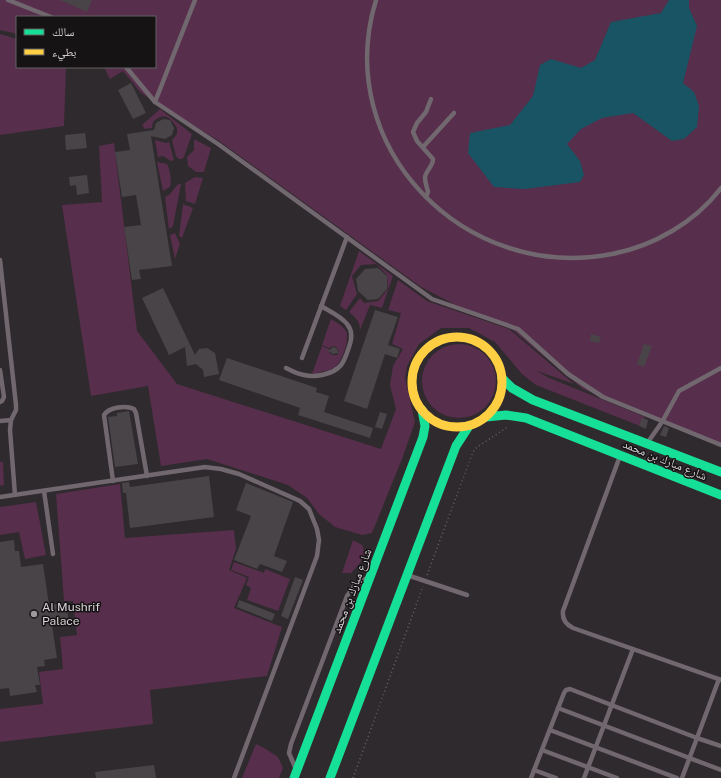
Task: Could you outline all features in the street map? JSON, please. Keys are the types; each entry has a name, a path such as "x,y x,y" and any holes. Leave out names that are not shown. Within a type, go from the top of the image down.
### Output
{"street":[{"path":"463,336 477,341 490,350 498,363 502,378 501,392 496,406 486,417 469,426 456,427 443,425 431,419 422,410 414,397 412,382 414,366 422,353 433,343 447,337 463,336"},
{"name":"شارع مبارك بن محمد","path":"502,378 512,388 533,400 721,472"},
{"name":"شارع مبارك بن محمد","path":"296,774 423,437 425,426 422,410"},
{"name":"شارع مبارك بن محمد","path":"486,417 500,414 513,414 526,418 721,495"},
{"path":"330,778 456,446 469,426"}],"lane":[{"path":"8,0 49,16"},
{"path":"155,102 195,0"},
{"path":"376,0 371,20 368,49 368,80 374,110 384,137 397,162 408,178 438,208 460,224 494,242 527,253 543,256 576,258 592,257 622,252 650,243 687,220 710,201 721,188"},
{"path":"127,68 155,102 218,144 432,299 518,329 568,374 603,397 721,446"},
{"path":"426,197 428,192 425,176 433,161 432,157 414,137 413,132 417,123 426,112 431,99"},
{"path":"422,147 454,113"},
{"path":"302,358 347,237"},
{"path":"0,260 16,405 16,410 11,420 10,430 15,495"},
{"path":"286,368 300,374 311,376 330,372 342,364 352,337 350,327 344,320 321,306"},
{"path":"0,320 7,320"},
{"path":"647,444 662,422 679,391 721,368"},
{"path":"0,370 4,397 0,402"},
{"path":"113,481 104,415 110,410 127,407 134,409 136,413 148,476"},
{"path":"0,421 11,420"},
{"path":"620,455 592,529 563,611 563,615 569,626 720,679 682,778"},
{"path":"0,497 205,467 239,474 300,500 309,509 317,529 319,540 317,556 234,778"},
{"path":"44,491 53,554"},
{"path":"406,575 467,595"},
{"path":"296,774 289,753 294,736 347,596 350,590 359,582 370,577"},
{"path":"584,778 633,649"},
{"path":"531,778 564,693 568,689 721,746"},
{"path":"558,708 721,770"},
{"path":"550,730 677,778"},
{"path":"542,750 617,778"},
{"path":"534,770 556,778"}],"shaded area":[{"path":"0,0 721,0 721,445 583,389 508,326 467,311 421,287 219,141 141,93 123,71 110,79 104,68 156,68 156,16 16,16 16,34 0,30"},
{"path":"0,34 16,39 16,68 66,68 64,126 0,135"},
{"path":"160,109 192,134 182,159 179,159 176,156 172,140 177,134 177,128 172,121 166,117 160,117 153,122 152,128 145,129 142,125"},
{"path":"194,139 211,148 204,172 196,172 188,166 187,157 194,150"},
{"path":"155,140 166,143 169,142 174,160 171,161 163,156 158,157"},
{"path":"114,143 137,331 177,384 381,449 396,409 390,385 393,366 403,349 392,344 401,313 388,310 398,280 427,301 509,329 574,384 537,371 547,377 645,417 640,426 536,385 522,374 495,342 469,328 441,328 419,344 407,366 405,378 415,422 402,459 372,533 362,535 335,527 319,514 307,498 288,485 207,459 161,466 148,386 91,396 62,205 102,202 99,146"},
{"path":"157,162 167,164 170,172 170,187 163,191"},
{"path":"195,177 203,178 195,204 186,201 185,183"},
{"path":"179,184 181,184 173,226 169,229 165,197 170,194"},
{"path":"183,204 193,208 182,238 179,236"},
{"path":"175,233 180,244 175,259 170,235"},
{"path":"359,251 393,276 382,308 370,305 360,330 357,320 349,312 360,298 364,303 378,301 388,289 387,275 376,264 361,265 352,276 357,294 346,310 340,306"},
{"path":"331,319 346,331 347,340 344,351 340,361 334,368 312,374 322,346 329,349 329,353 333,355 337,355 339,352 336,347 333,346 329,348 322,345"},
{"path":"452,344 466,344 480,350 490,360 496,374 494,395 490,402 480,412 466,418 452,418 438,412 428,402 422,388 422,374 428,360 438,350"},
{"path":"0,462 3,462 4,485 0,486"},
{"path":"120,484 125,538 234,530 236,549 229,570 247,578 234,608 282,627 267,676 150,690 153,724 0,742 0,709 43,704 39,672 63,669 60,637 77,635 73,601 64,601 56,494"},
{"path":"36,502 46,555 25,559 19,532 0,535 0,507"},
{"path":"353,540 362,545 365,552 360,563 351,573 342,573"},
{"path":"234,562 264,573 265,569 290,579 278,611 247,600 251,588 246,585 249,577 231,570"},
{"path":"256,744 278,757 283,768 279,778 242,778"}],"water":[{"path":"669,0 689,0 689,8 697,26 683,83 694,92 699,106 697,127 684,139 672,141 633,113 602,118 581,129 567,144 580,161 584,175 580,182 525,189 494,187 468,153 470,133 510,125 533,96 540,65 551,59 581,68 595,60 611,22 661,13"}],"building":[{"path":"60,0 92,0 87,12"},
{"path":"131,83 146,113 133,119 118,90"},
{"path":"163,119 170,120 174,128 172,135 165,139 151,136 172,266 139,270 141,279 132,280 124,227 141,225 136,195 122,197 115,152 130,150 127,134 154,130 156,123"},
{"path":"85,133 87,148 66,150 65,135"},
{"path":"87,175 89,193 77,195 76,185 70,186 69,177"},
{"path":"378,268 387,276 387,289 378,299 368,300 358,291 356,279 365,269"},
{"path":"163,288 195,355 199,349 207,348 215,353 219,374 204,377 203,370 196,364 187,366 185,347 169,355 142,298"},
{"path":"375,310 398,317 388,345 400,349 397,358 385,354 367,409 344,401"},
{"path":"591,334 601,337 599,343 590,341"},
{"path":"644,344 652,346 644,367 637,364"},
{"path":"333,347 336,348 339,353 333,354 328,351"},
{"path":"227,358 317,388 316,392 329,396 324,412 373,428 370,438 298,415 300,408 219,380"},
{"path":"129,411 138,464 115,467 108,417 117,416 117,413"},
{"path":"380,412 387,414 382,429 375,427"},
{"path":"642,418 648,420 646,429 639,426"},
{"path":"664,426 669,428 666,437 660,435"},
{"path":"209,476 214,517 130,528 126,493 123,493 122,483 129,482 130,487"},
{"path":"246,483 293,502 274,556 287,561 282,572 260,564 257,569 234,560 251,516 236,510"},
{"name":"Al Mushrif Palace","path":"14,540 15,551 19,551 21,567 43,564 49,605 66,603 69,622 52,625 57,658 44,660 45,666 37,667 40,685 35,685 37,692 10,696 9,688 0,689 0,542"},
{"path":"295,577 303,580 288,619 281,616"},
{"path":"239,600 275,614 272,621 237,607"},
{"path":"154,765 156,778 96,778 95,772"}],"traffic: fast":[{"path":"502,378 512,388 533,400 721,472"},
{"path":"294,778 423,437 425,426 422,410"},
{"path":"486,417 506,415 526,418 721,495"},
{"path":"330,778 456,446 469,426"}],"traffic: slow":[{"path":"457,337 474,340 489,350 499,365 502,382 499,399 489,414 474,424 457,427 440,424 425,414 415,399 412,382 415,365 425,350 440,340 457,337"}],"place":[{"name":"Al Mushrif Palace","path":"34,614"}]}
